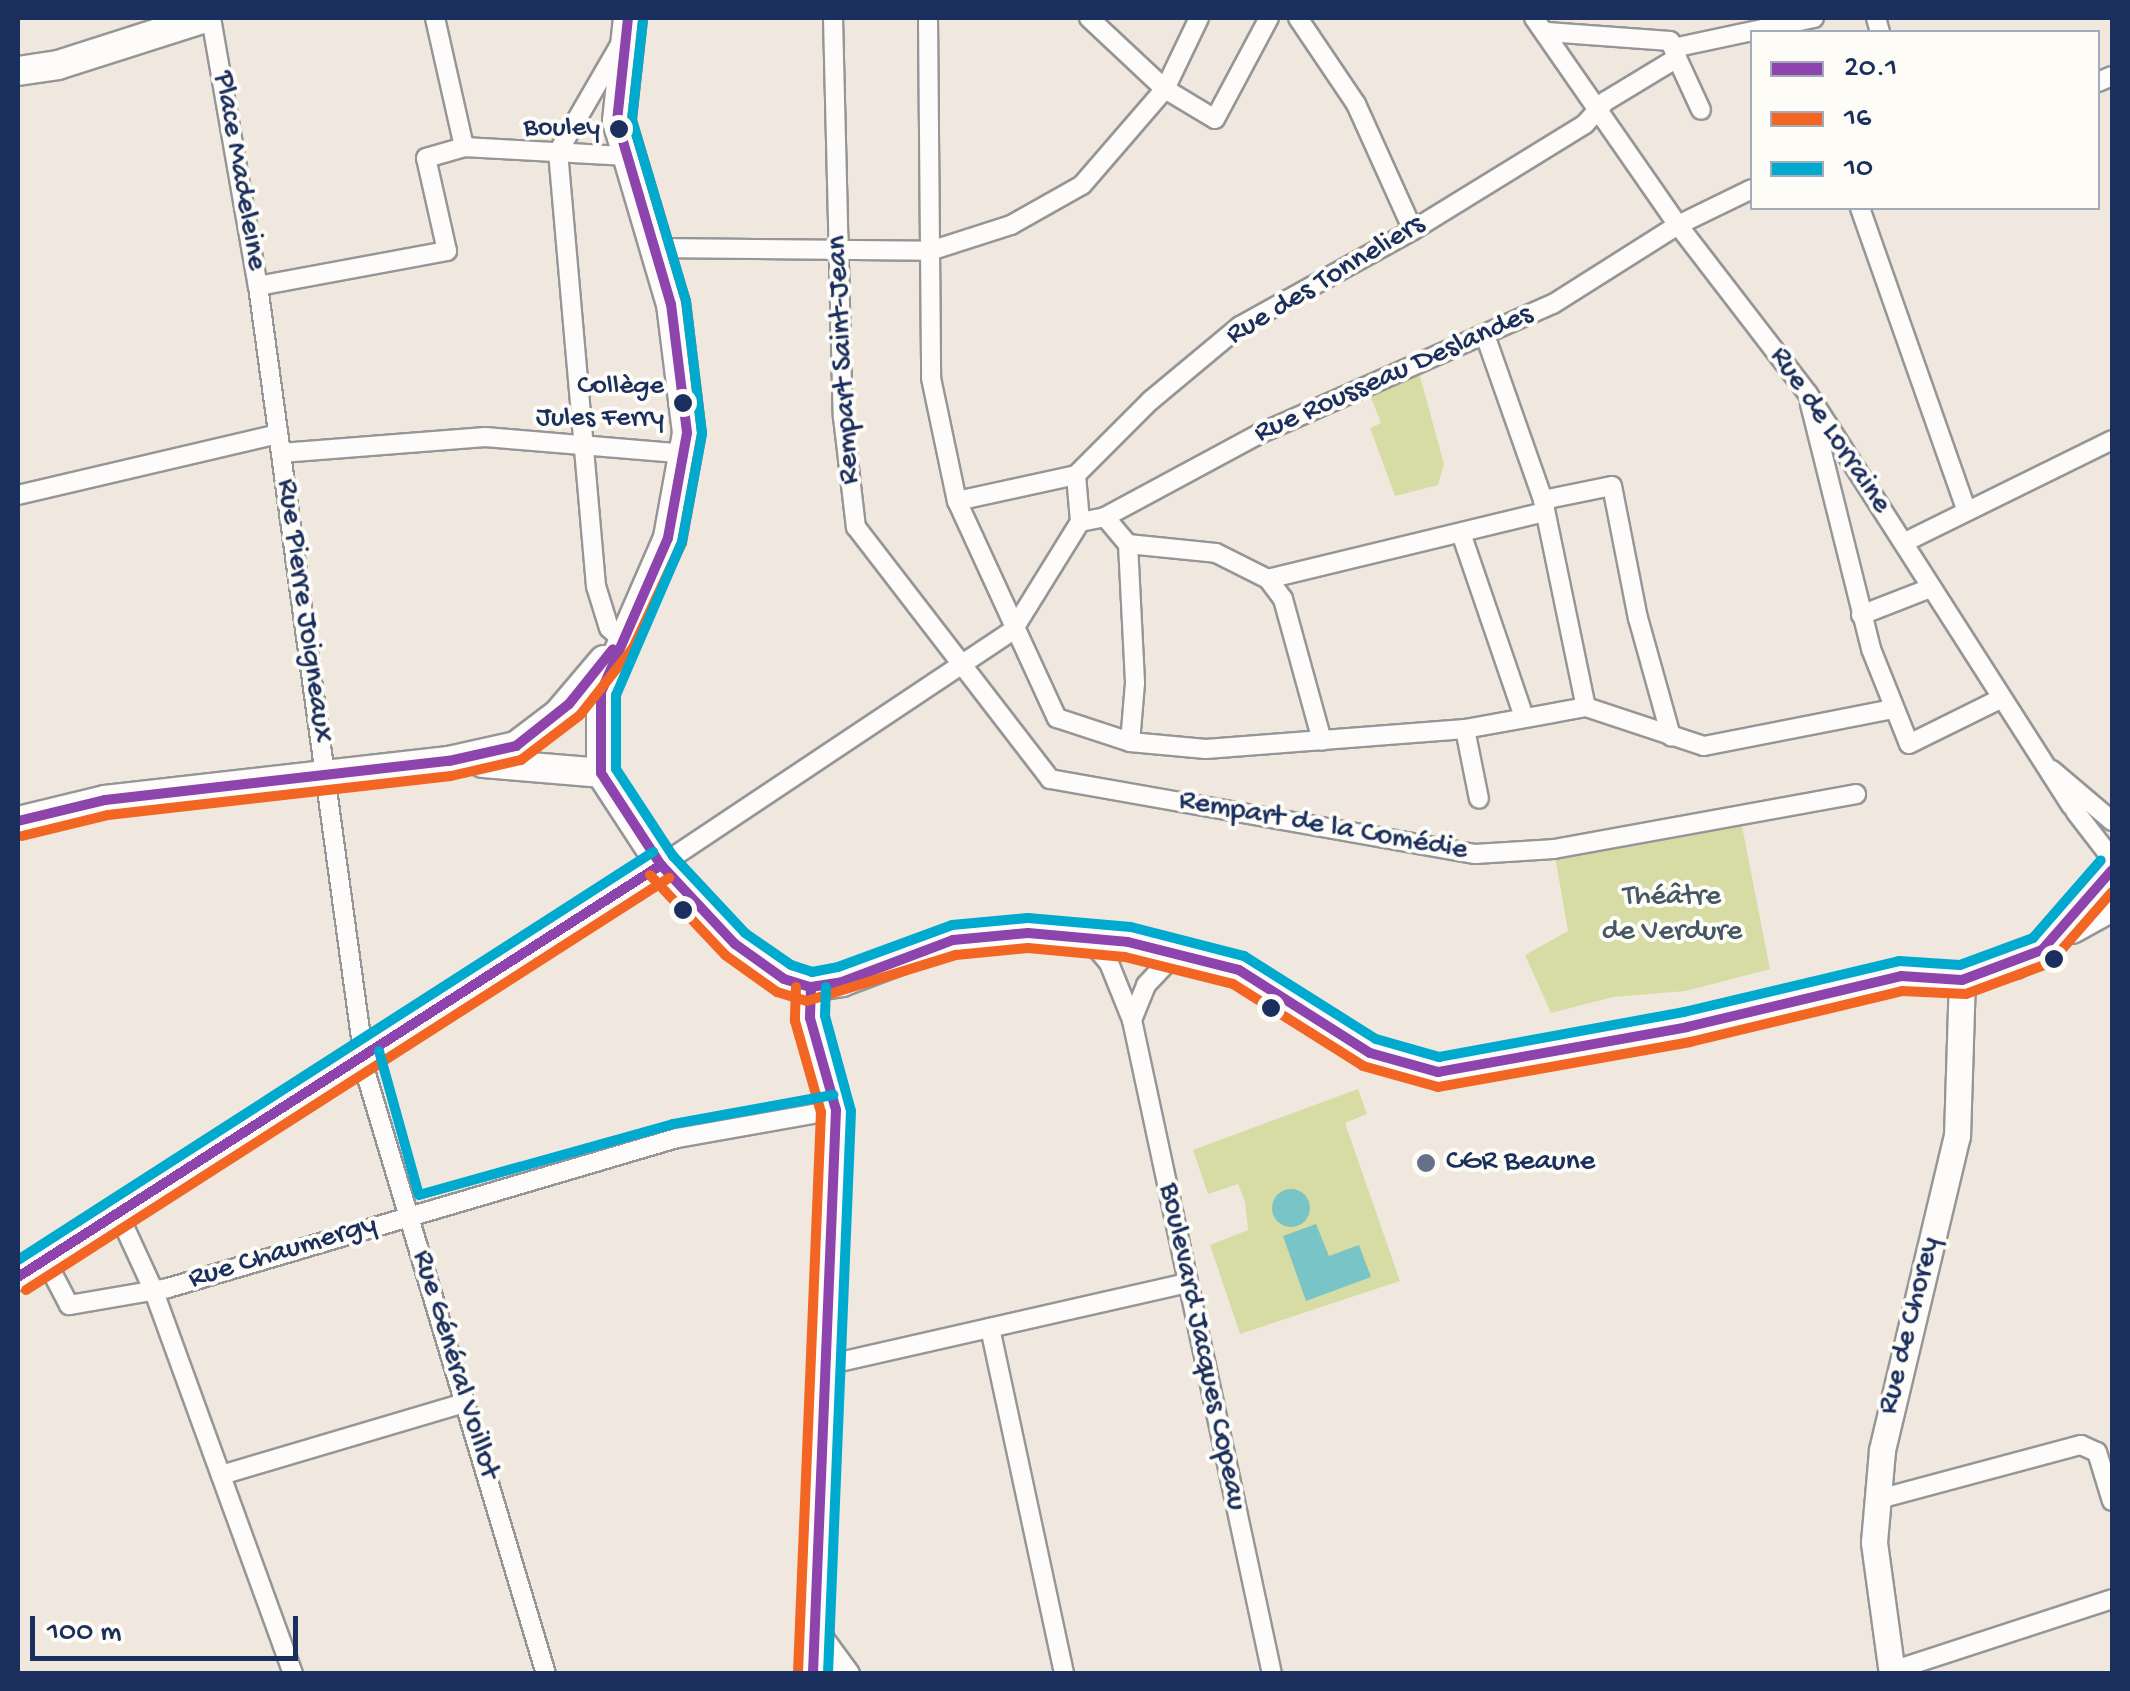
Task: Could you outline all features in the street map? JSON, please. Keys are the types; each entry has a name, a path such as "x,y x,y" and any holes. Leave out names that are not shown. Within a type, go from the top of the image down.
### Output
{"main road":[{"path":"18,70 58,64 208,18"},
{"path":"626,27 616,121 622,156 656,248 682,368 686,454 668,538 601,692 600,773 661,866 735,944 784,978 811,987 953,940 1028,933 1088,937 1178,951 1238,970 1370,1053 1438,1072 1686,1027 1901,976 1962,980 2042,950 2112,907"},
{"path":"18,822 144,794 449,762 534,735 621,639"},
{"path":"449,762 600,773"},
{"path":"2042,950 2112,870"}],"street":[{"name":"Place Madeleine","path":"208,18 258,286 447,252 426,158 464,147"},
{"path":"436,18 464,147 622,156"},
{"name":"Rempart Saint-Jean","path":"833,18 843,417 856,527 965,664"},
{"path":"928,18 932,378 957,501 1057,718 1130,742 1206,749 1465,729 1586,707 1704,746 1893,709"},
{"path":"1089,18 1165,89 1215,119 1270,18"},
{"path":"656,248 930,251 1011,224 1082,185 1165,89 1199,18"},
{"path":"1298,18 1356,104 1413,230"},
{"path":"1774,29 1802,18"},
{"path":"1541,25 1670,40 1701,110"},
{"name":"Rue de Lorraine","path":"1541,25 1678,225 1808,394 1904,542 1998,700 2112,860"},
{"path":"621,639 609,628 596,586 558,152 626,27"},
{"path":"1675,53 1750,35"},
{"name":"Rue des Tonneliers","path":"1076,475 1150,400 1240,326 1413,230 1585,124 1597,110 1675,53"},
{"name":"Rue Rousseau Deslandes","path":"1080,522 1105,517 1259,434 1552,304 1678,225 1750,190"},
{"path":"1861,210 1966,509"},
{"name":"Rue Pierre Joigneaux","path":"258,286 365,1055"},
{"path":"1485,335 1544,506 1586,707"},
{"path":"1808,394 1861,614 1893,709 1910,744 1998,700"},
{"path":"18,496 280,444 485,436 686,454"},
{"path":"1904,542 2112,440"},
{"path":"18,1277 661,866 1014,630 1080,522 1076,475 957,501"},
{"path":"1268,579 1462,536 1612,486 1638,618 1671,736"},
{"path":"1105,517 1128,544 1135,683 1130,742"},
{"path":"1462,536 1524,718"},
{"path":"1128,544 1216,553 1268,579 1283,599 1322,741"},
{"path":"1861,614 1928,588"},
{"name":"Rempart de la Comédie","path":"965,664 1050,779 1475,854 1554,848 1856,794"},
{"path":"1465,729 1478,799"},
{"name":"Rue de Lorraine","path":"2042,764 2112,821"},
{"name":"Boulevard Jacques Copeau","path":"1088,937 1110,963 1132,1020 1272,1674"},
{"path":"1132,1020 1146,985 1178,951"},
{"name":"Rue de Chorey","path":"1892,1672 1874,1542 1882,1450 1957,1136 1962,980"},
{"path":"811,987 810,1018 836,1110 822,1366 813,1674"},
{"name":"Rue Général Voillot","path":"365,1055 546,1674"},
{"name":"Rue Chaumergy","path":"46,1259 68,1304 153,1288 677,1138 836,1110"},
{"path":"118,1213 153,1288 293,1674"},
{"path":"822,1366 1187,1284"},
{"path":"990,1328 1064,1674"},
{"path":"221,1474 464,1403"},
{"path":"1879,1499 2081,1445 2097,1452 2112,1501"},
{"path":"1892,1672 2112,1599"},
{"path":"814,1629 846,1674"}],"green space":[{"path":"1418,369 1444,464 1438,485 1395,496 1370,428 1381,423 1368,390"},
{"name":"Théâtre de Verdure","path":"1741,821 1770,969 1686,991 1613,997 1551,1013 1525,955 1568,931 1555,856"},
{"path":"1358,1089 1367,1114 1345,1123 1400,1281 1240,1334 1210,1245 1248,1230 1245,1202 1238,1184 1208,1194 1193,1150"}],"water":[{"path":"1291,1189 1305,1194 1310,1208 1305,1222 1291,1227 1277,1222 1272,1208 1277,1194"},
{"path":"1316,1224 1329,1256 1359,1245 1371,1277 1306,1301 1283,1236"}],"transit line":[{"name":"20.1","path":"628,18 617,121 671,304 687,433 668,538 601,692 601,773 661,865 735,944 784,979 811,987 842,982 953,940 1028,933 1128,942 1239,970 1370,1053 1438,1072 1687,1027 1901,976 1962,980 2042,950 2112,870"},
{"name":"16","path":"22,836 108,815 451,776 521,760 580,715 633,648 682,543 702,433 686,301 632,120 643,20"},
{"name":"10","path":"643,20 632,120 686,301 702,434 682,542 616,695 616,769 673,856 745,933 791,965 812,972 838,967 952,925 1028,918 1131,927 1244,956 1376,1039 1439,1057 1684,1012 1899,961 1960,965 2033,938 2101,860"},
{"name":"20.1","path":"18,821 105,800 449,761 516,746 569,704 613,649"},
{"name":"10","path":"18,1260 653,852"},
{"name":"20.1","path":"18,1277 661,865"},
{"name":"16","path":"650,875 725,955 777,992 807,1001 956,955 1028,948 1125,957 1233,984 1363,1066 1438,1087 1690,1042 1902,991 1966,994 2050,963 2112,892"},
{"name":"16","path":"26,1290 669,878"},
{"name":"16","path":"796,987 795,1021 821,1112 798,1673"},
{"name":"20.1","path":"811,987 810,1018 836,1110 813,1674"},
{"name":"10","path":"826,987 825,1016 851,1111 828,1674"},
{"name":"10","path":"379,1051 419,1195 673,1124 833,1095"}],"place":[{"name":"Bouley","path":"619,129"},
{"name":"Collège Jules Ferry","path":"683,403"},
{"name":"CGR Beaune","path":"1426,1163"}]}
